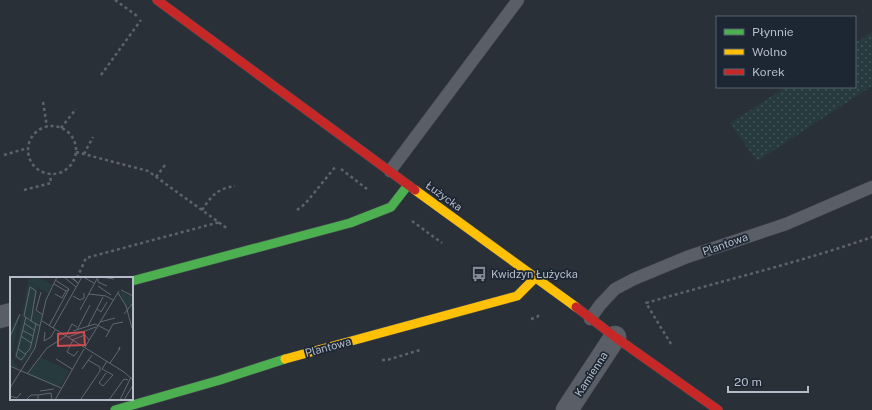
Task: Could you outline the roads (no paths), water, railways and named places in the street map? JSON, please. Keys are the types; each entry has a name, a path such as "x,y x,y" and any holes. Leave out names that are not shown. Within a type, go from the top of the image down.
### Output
{"street":[{"name":"Łużycka","path":"157,0 408,185 536,277 614,337 718,410"},
{"path":"133,281 350,223 391,207 408,185"},
{"name":"Plantowa","path":"115,410 213,382 295,356 517,296 536,277"},
{"path":"0,317 10,314"},
{"name":"Kamienna","path":"567,410 614,337"}],"lane":[{"path":"390,171 518,0"},
{"name":"Plantowa","path":"590,319 600,305 615,289 634,279 687,257 786,224 872,187"}],"place":[{"name":"Kwidzyn Łużycka","path":"479,274"}]}
